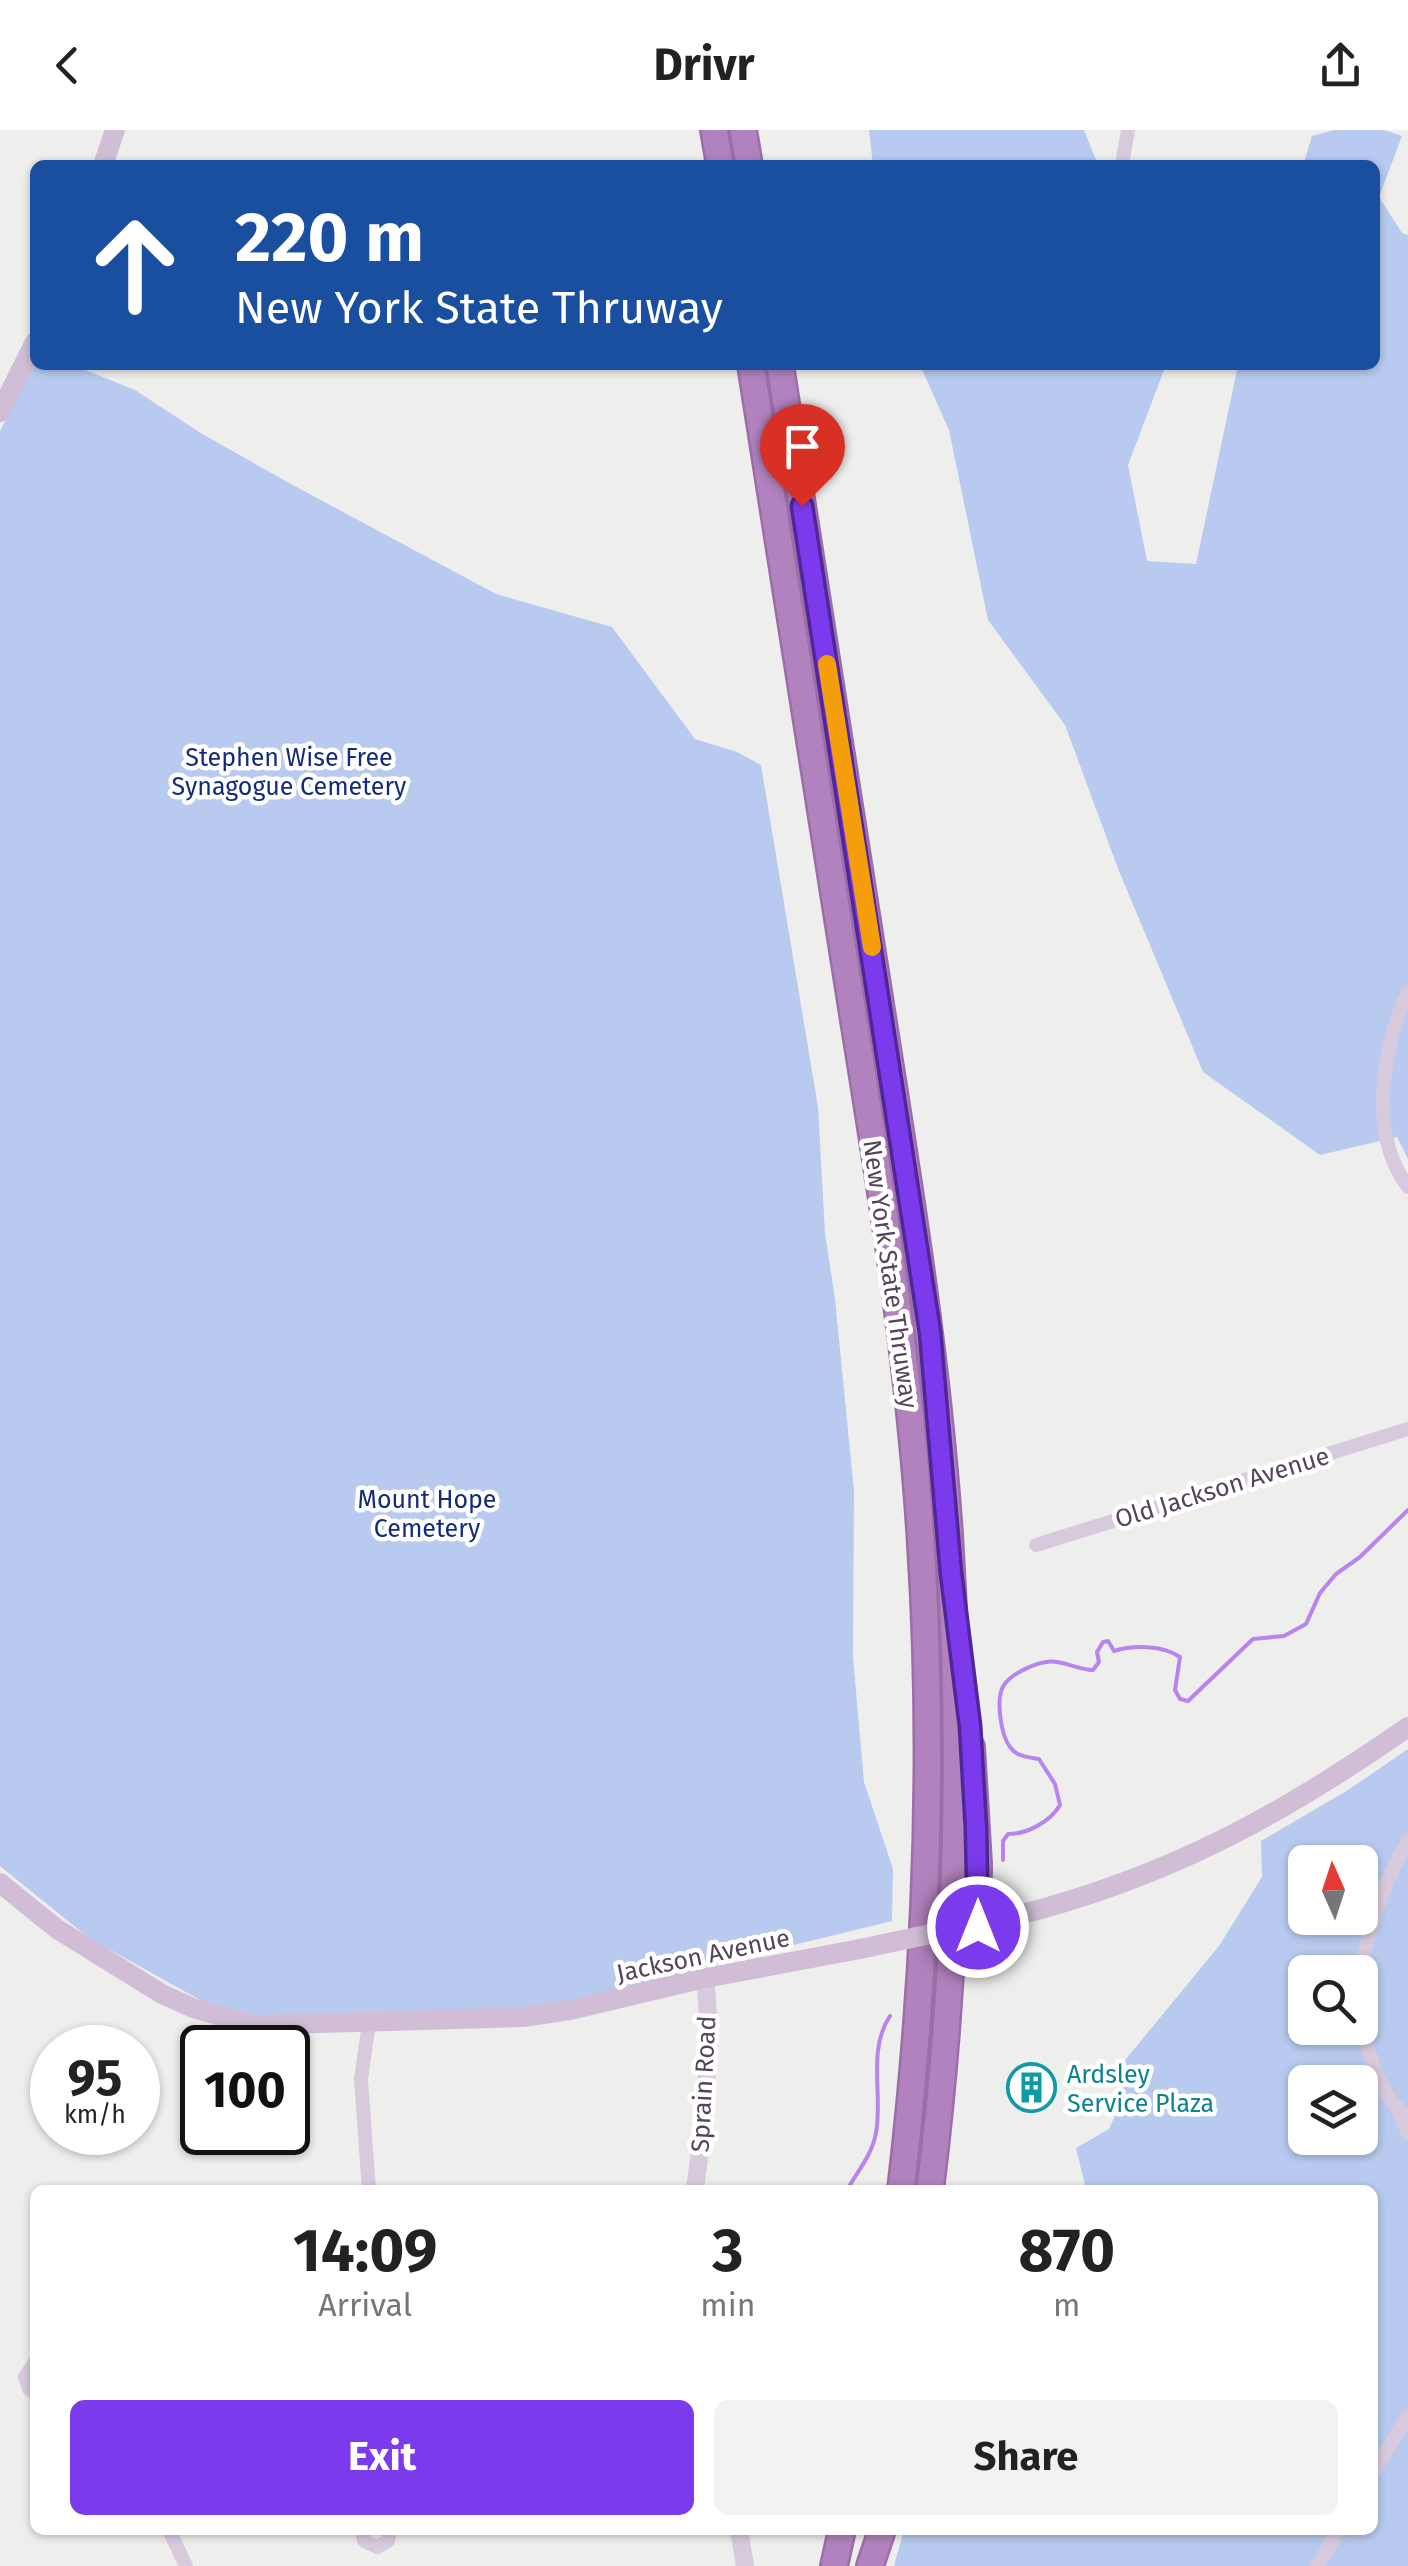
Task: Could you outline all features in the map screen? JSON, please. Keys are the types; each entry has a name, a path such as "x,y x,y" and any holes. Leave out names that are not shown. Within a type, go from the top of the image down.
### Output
{"highway":[{"path":"714,130 719,160"},
{"path":"743,130 748,160"},
{"name":"New York State Thruway","path":"752,370 894,1269 916,1470 926,1631 927,1831 921,1978 901,2185"},
{"name":"New York State Thruway","path":"781,370 920,1254 939,1413 951,1573 956,1733 946,2032 931,2185"},
{"path":"951,1573 974,1790 977,1952"},
{"path":"834,2566 841,2535"},
{"path":"867,2566 871,2535"},
{"path":"867,2566 880,2535"}],"main road":[{"path":"105,160 115,130"},
{"path":"0,412 30,352"},
{"name":"Jackson Avenue","path":"0,1883 57,1929 162,1994 193,2008 253,2025 523,2017 1010,1917 1104,1891 1207,1849 1330,1782 1408,1728"}],"street":[{"path":"1123,160 1128,130"},
{"path":"1408,992 1390,1044 1385,1116 1391,1159 1408,1187"},
{"name":"Old Jackson Avenue","path":"1036,1545 1408,1429"},
{"path":"1363,1955 1388,1880 1408,1840"},
{"path":"1388,1880 1408,1874"},
{"name":"Sprain Road","path":"696,2185 708,2062 705,1978"},
{"path":"369,2023 361,2079 369,2185"},
{"path":"1367,2045 1372,2061 1403,2114 1408,2134"},
{"path":"1378,2464 1408,2416"},
{"path":"171,2535 186,2566"},
{"path":"363,2535 364,2541 376,2547 389,2535"},
{"path":"740,2535 745,2566"},
{"path":"1317,2566 1337,2535"}],"green space":[{"path":"869,130 1084,130 1096,160 872,160"},
{"path":"1334,130 1384,130 1402,136 1380,194 1380,160 1305,160 1312,136"},
{"path":"1380,199 1402,233 1408,235 1408,1159 1397,1137 1320,1155 1203,1072 1119,871 1065,725 988,620 949,430 922,370 1164,370 1128,465 1147,561 1196,564 1237,370 1380,370"},
{"name":"Mount Hope Cemetery","path":"32,370 85,370 135,390 289,483 496,594 612,627 695,739 737,752 761,765 818,1107 825,1233 854,1491 853,1657 864,1782 893,1869 892,1921 704,1967 631,1991 515,2014 255,2016 200,2000 89,1938 0,1866 0,431"},
{"path":"1408,1749 1408,2566 894,2566 903,2535 1378,2535 1378,2185 1085,2185 1076,2148 1109,2129 1118,2109 1121,2065 1219,1946 1262,1877 1261,1841"}],"waterway":[{"path":"1003,1860 1003,1841 1008,1834 1037,1826 1060,1805 1055,1784 1039,1759 1016,1753 1004,1734 1000,1698 1012,1677 1052,1661 1093,1670 1099,1662 1097,1652 1108,1641 1114,1651 1147,1647 1180,1657 1175,1690 1180,1699 1188,1701 1253,1639 1284,1636 1306,1624 1320,1593 1336,1574 1360,1557 1408,1510"},
{"path":"850,2185 868,2156 876,2133 877,2058 890,2016"}],"slow traffic":[{"path":"827,664 872,947"}],"place":[{"name":"Ardsley Service Plaza","path":"1032,2088"}],"route":[{"path":"802,506 930,1332 951,1573 970,1726 978,1927"}],"park label":[{"name":"Stephen Wise Free Synagogue Cemetery","path":"289,772"}]}
